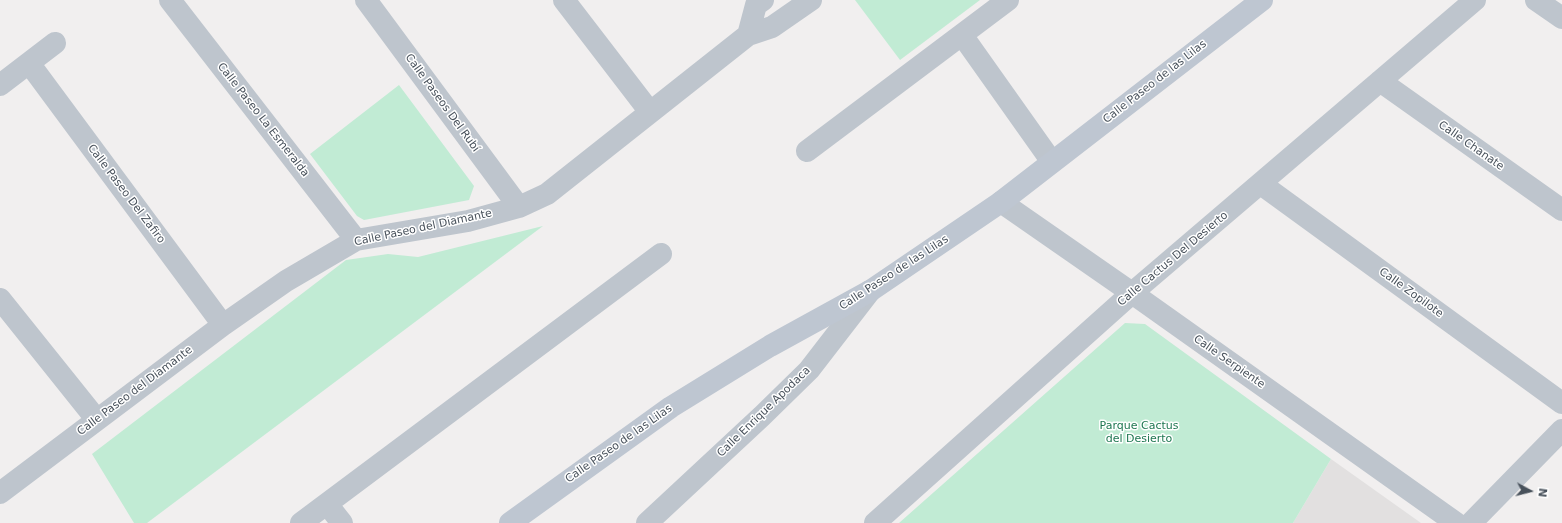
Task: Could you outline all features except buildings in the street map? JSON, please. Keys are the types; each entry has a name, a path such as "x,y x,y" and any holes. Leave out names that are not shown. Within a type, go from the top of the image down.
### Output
{"street":[{"name":"Calle Paseo La Esmeralda","path":"170,0 356,240"},
{"name":"Calle Paseos Del Rubí","path":"366,0 519,207"},
{"path":"564,0 650,112"},
{"name":"Calle Paseo del Diamante","path":"0,493 223,325 286,281 356,240 468,221 519,207 548,194 748,35 772,27 811,0"},
{"path":"807,151 1008,0"},
{"name":"Calle Paseo de las Lilas","path":"510,523 672,407 770,346 870,291 1001,202 1262,0"},
{"name":"Calle Cactus Del Desierto","path":"875,523 1132,292 1261,184 1475,0"},
{"path":"1536,0 1562,18"},
{"path":"757,2 772,27"},
{"path":"748,35 757,2"},
{"path":"962,35 1052,162"},
{"path":"0,85 54,43"},
{"name":"Calle Paseo Del Zafiro","path":"29,63 223,325"},
{"name":"Calle Chanate","path":"1380,81 1562,210"},
{"name":"Calle Zopilote","path":"1261,184 1562,403"},
{"name":"Calle Serpiente","path":"1001,202 1132,292 1456,523"},
{"path":"301,523 661,254"},
{"name":"Calle Enrique Apodaca","path":"647,523 809,370 870,291"},
{"path":"0,299 97,420"},
{"path":"1471,523 1562,430"},
{"path":"327,504 342,523"}],"shaded area":[{"path":"1331,459 1421,523 1293,523"}],"green space":[{"path":"855,0 980,0 900,60"},
{"path":"399,85 474,186 469,200 364,220 357,216 310,154"},
{"path":"543,226 147,523 134,523 92,454 346,260 388,254 418,257"},
{"name":"Parque Cactus del Desierto","path":"1125,323 1145,324 1331,459 1293,523 899,523"}]}
